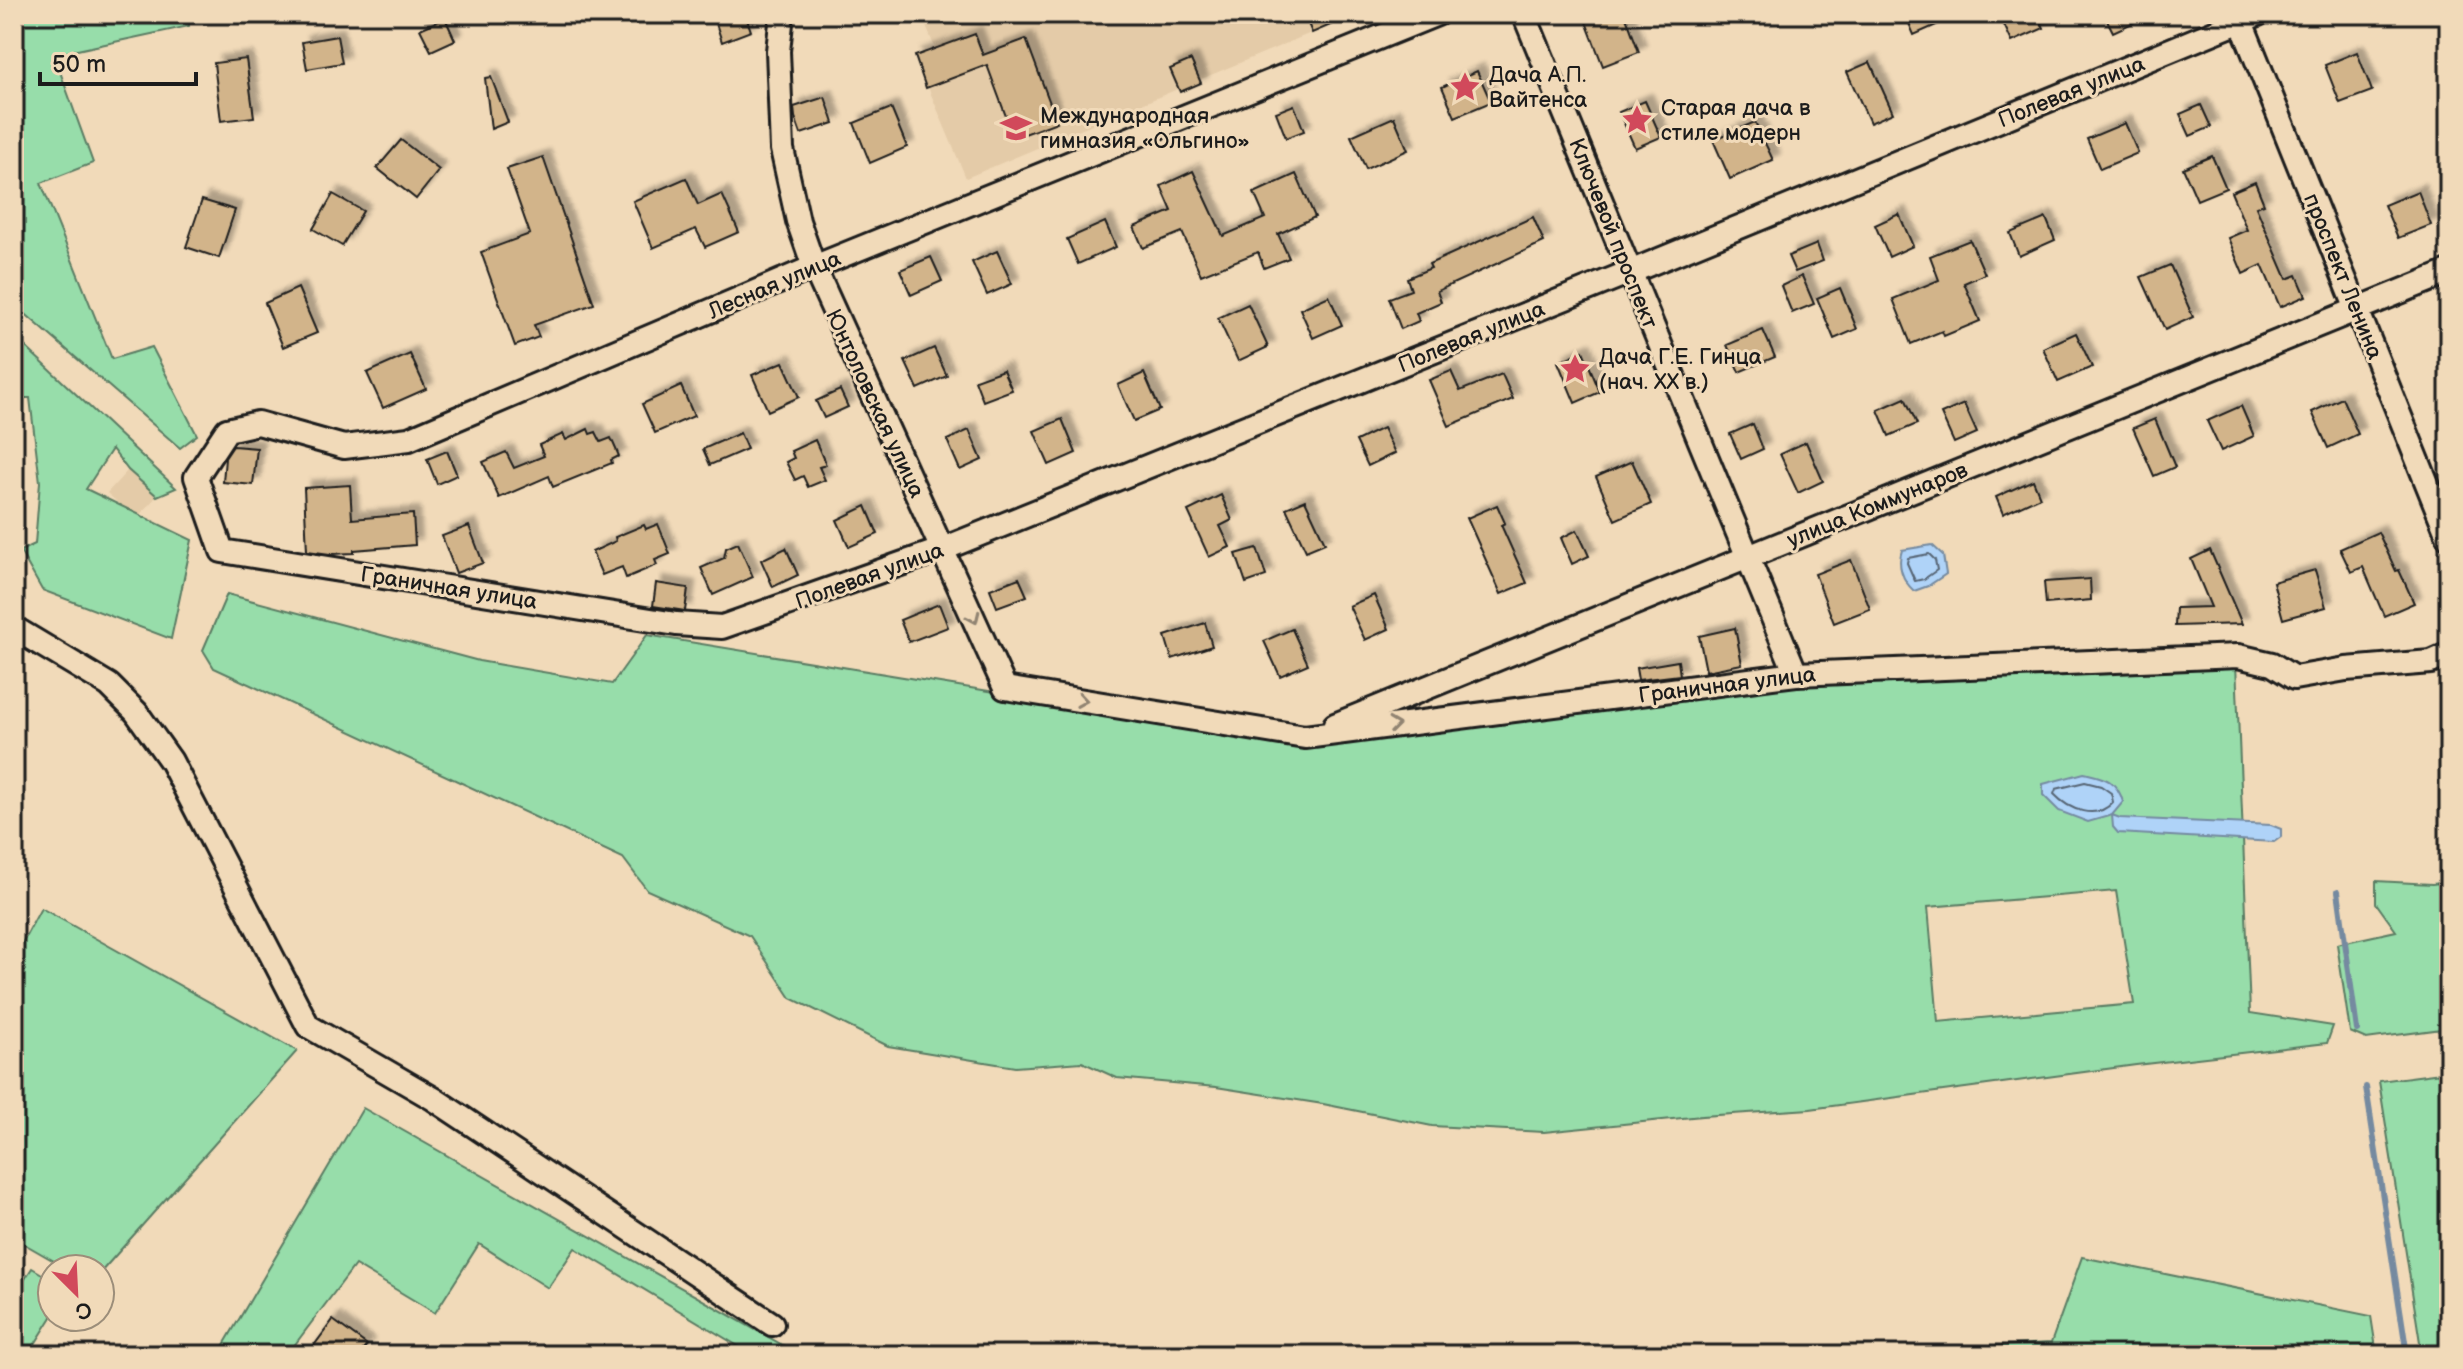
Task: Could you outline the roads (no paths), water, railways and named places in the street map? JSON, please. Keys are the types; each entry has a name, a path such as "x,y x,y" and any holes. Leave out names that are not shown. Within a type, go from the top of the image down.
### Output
{"street":[{"name":"Юнтоловская улица","path":"782,14 778,51 782,149 798,221 814,267 1005,688"},
{"name":"Лесная улица","path":"222,551 196,477 227,430 258,423 344,447 409,439 814,267 1437,14"},
{"name":"Ключевой проспект","path":"1524,14 1796,674"},
{"name":"Полевая улица","path":"676,624 722,627 943,549 1630,272 2246,16"},
{"name":"проспект Ленина","path":"2246,16 2357,309 2449,538"},
{"name":"улица Коммунаров","path":"1305,737 2449,272"},
{"name":"Граничная улица","path":"222,551 676,624"},
{"path":"14,628 109,685 136,712 171,761 308,1026 434,1099 772,1324"},
{"name":"Граничная улица","path":"1005,688 1305,737 1796,674 2238,656 2272,664 2294,678 2346,669 2431,662 2449,654"}],"water":[{"path":"1932,545 1943,555 1946,574 1914,591 1902,572 1902,550"},
{"path":"2084,773 2114,784 2123,802 2112,815 2088,822 2059,811 2043,795 2043,784"},
{"path":"2112,815 2120,818 2271,825 2281,829 2281,837 2274,842 2118,833 2113,827"}],"waterway":[{"path":"2338,891 2357,1030"},
{"path":"2366,1087 2407,1355"}],"place":[{"name":"Дача А.П. Вайтенса","path":"1465,87"},
{"name":"Старая дача в стиле модерн","path":"1637,120"},
{"name":"Международная гимназия «Ольгино»","path":"1016,128"},
{"name":"Дача Г.Е. Гинца (нач. XX в.)","path":"1575,369"}]}
